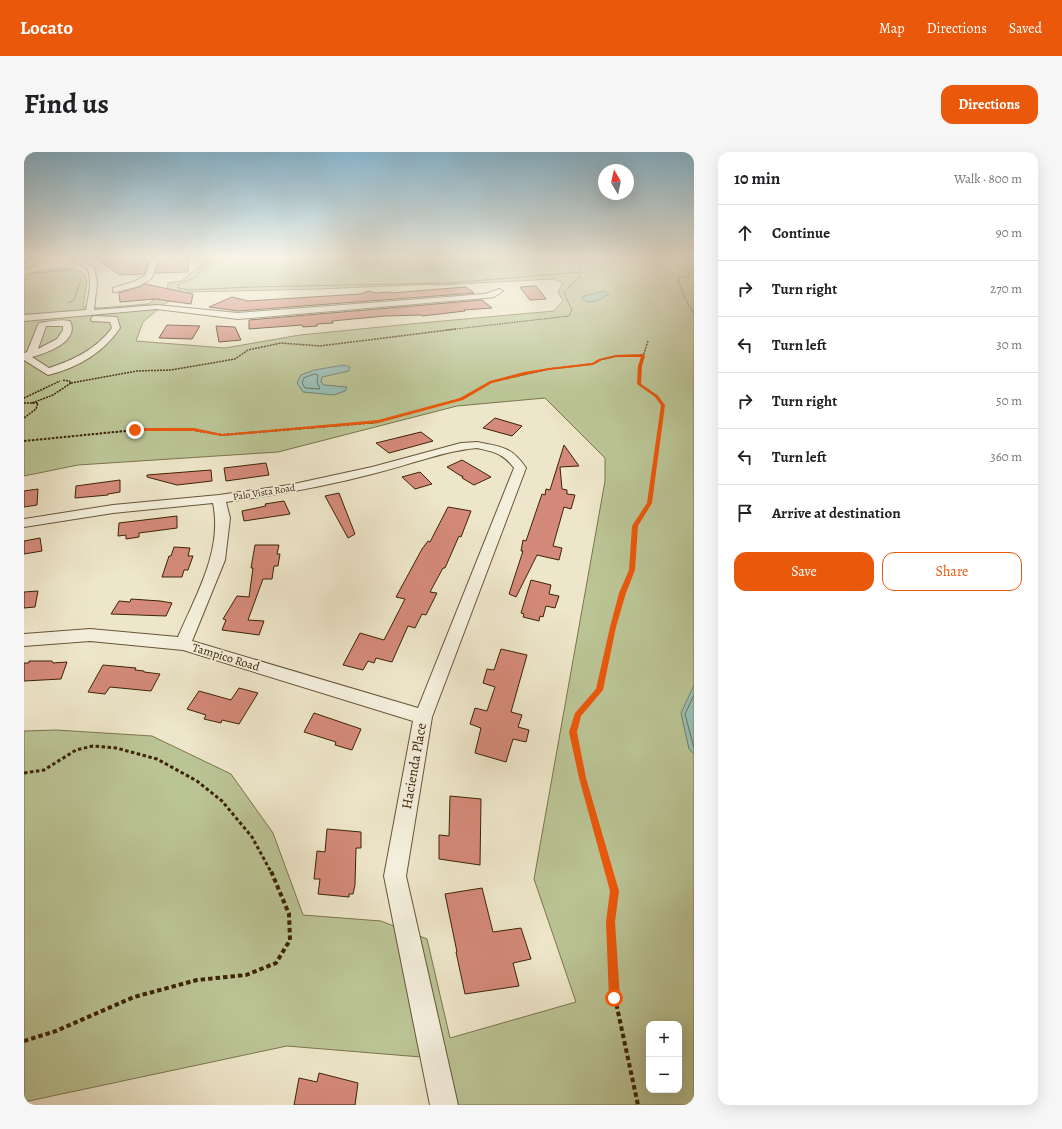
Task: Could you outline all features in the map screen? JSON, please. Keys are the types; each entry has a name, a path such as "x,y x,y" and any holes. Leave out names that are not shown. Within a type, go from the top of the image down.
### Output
{"street":[{"path":"90,316 91,300"},
{"path":"24,318 90,316 161,307 210,315 238,316 430,300"},
{"path":"27,355 48,372 71,364 91,354 105,344 116,328 114,319 90,316"},
{"path":"24,327 67,323 68,325 67,331 61,341 46,349 27,355"},
{"path":"27,355 42,325"},
{"name":"Palo Vista Road","path":"24,523 113,509 219,498 305,485 374,470 461,446 477,445 500,450"},
{"name":"Hacienda Place","path":"444,1105 395,876 423,717 520,468 512,457 500,450"},
{"path":"183,644 218,560 223,518 219,498"},
{"name":"Tampico Road","path":"24,640 90,635 183,644 423,717"}],"path":[{"path":"67,303 73,300"},
{"path":"32,403 53,395 71,383 136,371 171,370 235,359 248,350 281,343 320,346 408,334 569,316 572,310 568,300"},
{"path":"688,300 694,315"},
{"path":"638,1105 614,998 610,922 615,891 582,778 573,732 577,715 599,690 622,593 632,570 635,526 649,503 663,405 656,396 639,384 640,366 648,341"},
{"path":"24,441 135,430 194,430 222,435 378,422 461,399 491,382 549,369 593,364 600,360 616,356 643,356"},
{"path":"61,374 62,380"},
{"path":"24,398 62,380 69,381 71,383"},
{"path":"24,402 38,403 36,410 24,418"},
{"path":"24,773 44,770 76,750 93,746 116,748 157,759 197,781 222,801 252,837 272,873 289,914 290,940 276,963 246,975 197,980 134,997 56,1031 24,1041"}],"green space":[{"path":"24,300 84,300 83,307 100,308 148,304 153,300 171,300 164,304 143,322 136,341 225,348 300,335 554,311 563,300 694,300 694,1105 448,1105 433,1058 287,1046 24,1102 24,731 56,730 152,736 231,774 273,833 303,915 381,921 427,939 450,1038 576,1002 534,879 605,481 605,458 545,398 457,406 278,452 78,465 24,476"}],"water":[{"path":"585,300 598,300 597,301 587,302"},
{"path":"344,365 350,367 349,371 322,377 321,382 324,385 347,387 345,391 334,395 303,392 297,383 301,375 314,370"},
{"path":"694,685 694,754 689,749 681,713"}],"building":[{"path":"120,300 138,300 120,302"},
{"path":"166,300 192,300 191,304"},
{"path":"224,300 376,300 238,311 209,307"},
{"path":"476,300 483,300 492,308 422,316 385,316 332,321 333,323 303,327 302,325 249,329 249,320"},
{"path":"167,325 200,326 192,339 159,338"},
{"path":"216,326 235,327 241,340 219,342"},
{"path":"495,418 522,426 512,436 483,428"},
{"path":"421,432 433,441 389,453 376,443"},
{"path":"564,445 579,466 560,467 562,489 567,490 567,494 575,495 571,509 564,507 553,546 562,548 559,560 537,555 516,597 509,594 523,551 521,551 523,540 526,541 542,494 545,495 546,489 550,490"},
{"path":"462,460 491,477 474,485 462,478 463,476 447,467"},
{"path":"266,463 269,475 226,481 224,468"},
{"path":"211,470 212,481 177,485 147,477 147,475"},
{"path":"420,472 432,484 415,489 402,477"},
{"path":"120,480 120,492 108,495 75,498 76,486"},
{"path":"38,489 37,505 24,507 24,491"},
{"path":"339,493 355,534 348,538 325,496"},
{"path":"284,501 290,514 244,521 242,511 266,506 265,504"},
{"path":"448,507 471,511 461,537 459,536 445,568 443,568 430,592 437,593 426,615 422,614 415,628 408,626 392,662 376,658 374,663 368,661 363,670 343,665 360,633 384,640 405,599 396,597 422,549 428,541 430,542"},
{"path":"177,516 177,528 139,533 139,537 126,539 126,535 118,536 119,523"},
{"path":"40,538 42,551 24,554 24,541"},
{"path":"255,545 279,545 277,554 280,554 278,566 274,566 272,579 263,579 248,620 264,621 259,635 222,630 226,620 223,619 237,596 249,597 253,568 251,568"},
{"path":"174,547 190,548 188,556 193,556 188,570 184,570 182,577 162,577 169,556 171,556"},
{"path":"531,580 551,585 549,594 559,596 555,608 546,606 543,617 540,616 539,621 523,617 524,614 521,613"},
{"path":"38,591 35,607 24,608 24,592"},
{"path":"131,599 172,603 166,616 111,614 119,601 130,602"},
{"path":"501,649 527,655 511,712 522,715 518,727 529,730 526,742 513,739 506,762 475,753 481,728 470,724 475,708 487,711 495,687 483,683 487,669 494,670"},
{"path":"29,661 52,661 53,663 67,662 61,679 24,681 24,663 29,663"},
{"path":"103,665 136,668 135,670 160,674 151,691 110,687 105,694 88,692"},
{"path":"239,688 258,693 239,724 222,720 221,723 204,719 206,715 187,709 199,691 231,700"},
{"path":"314,713 361,729 352,750 335,745 336,742 304,732"},
{"path":"450,796 481,799 480,865 439,859 439,835 449,836"},
{"path":"327,829 361,832 361,848 356,848 355,885 353,894 349,894 349,897 318,894 320,879 314,879 317,851 325,852"},
{"path":"482,888 493,932 521,928 531,959 513,963 519,986 465,994 445,894"},
{"path":"319,1073 358,1083 355,1105 294,1105 299,1078 317,1082"}],"route":[{"path":"135,430 194,430 222,435 378,422 461,399 491,382 549,369 593,364 600,360 616,356 643,356 640,366 639,384 656,396 663,405 653,482 649,503 635,526 632,570 622,593 599,690 577,715 573,732 582,778 615,891 610,922 614,998"}]}
